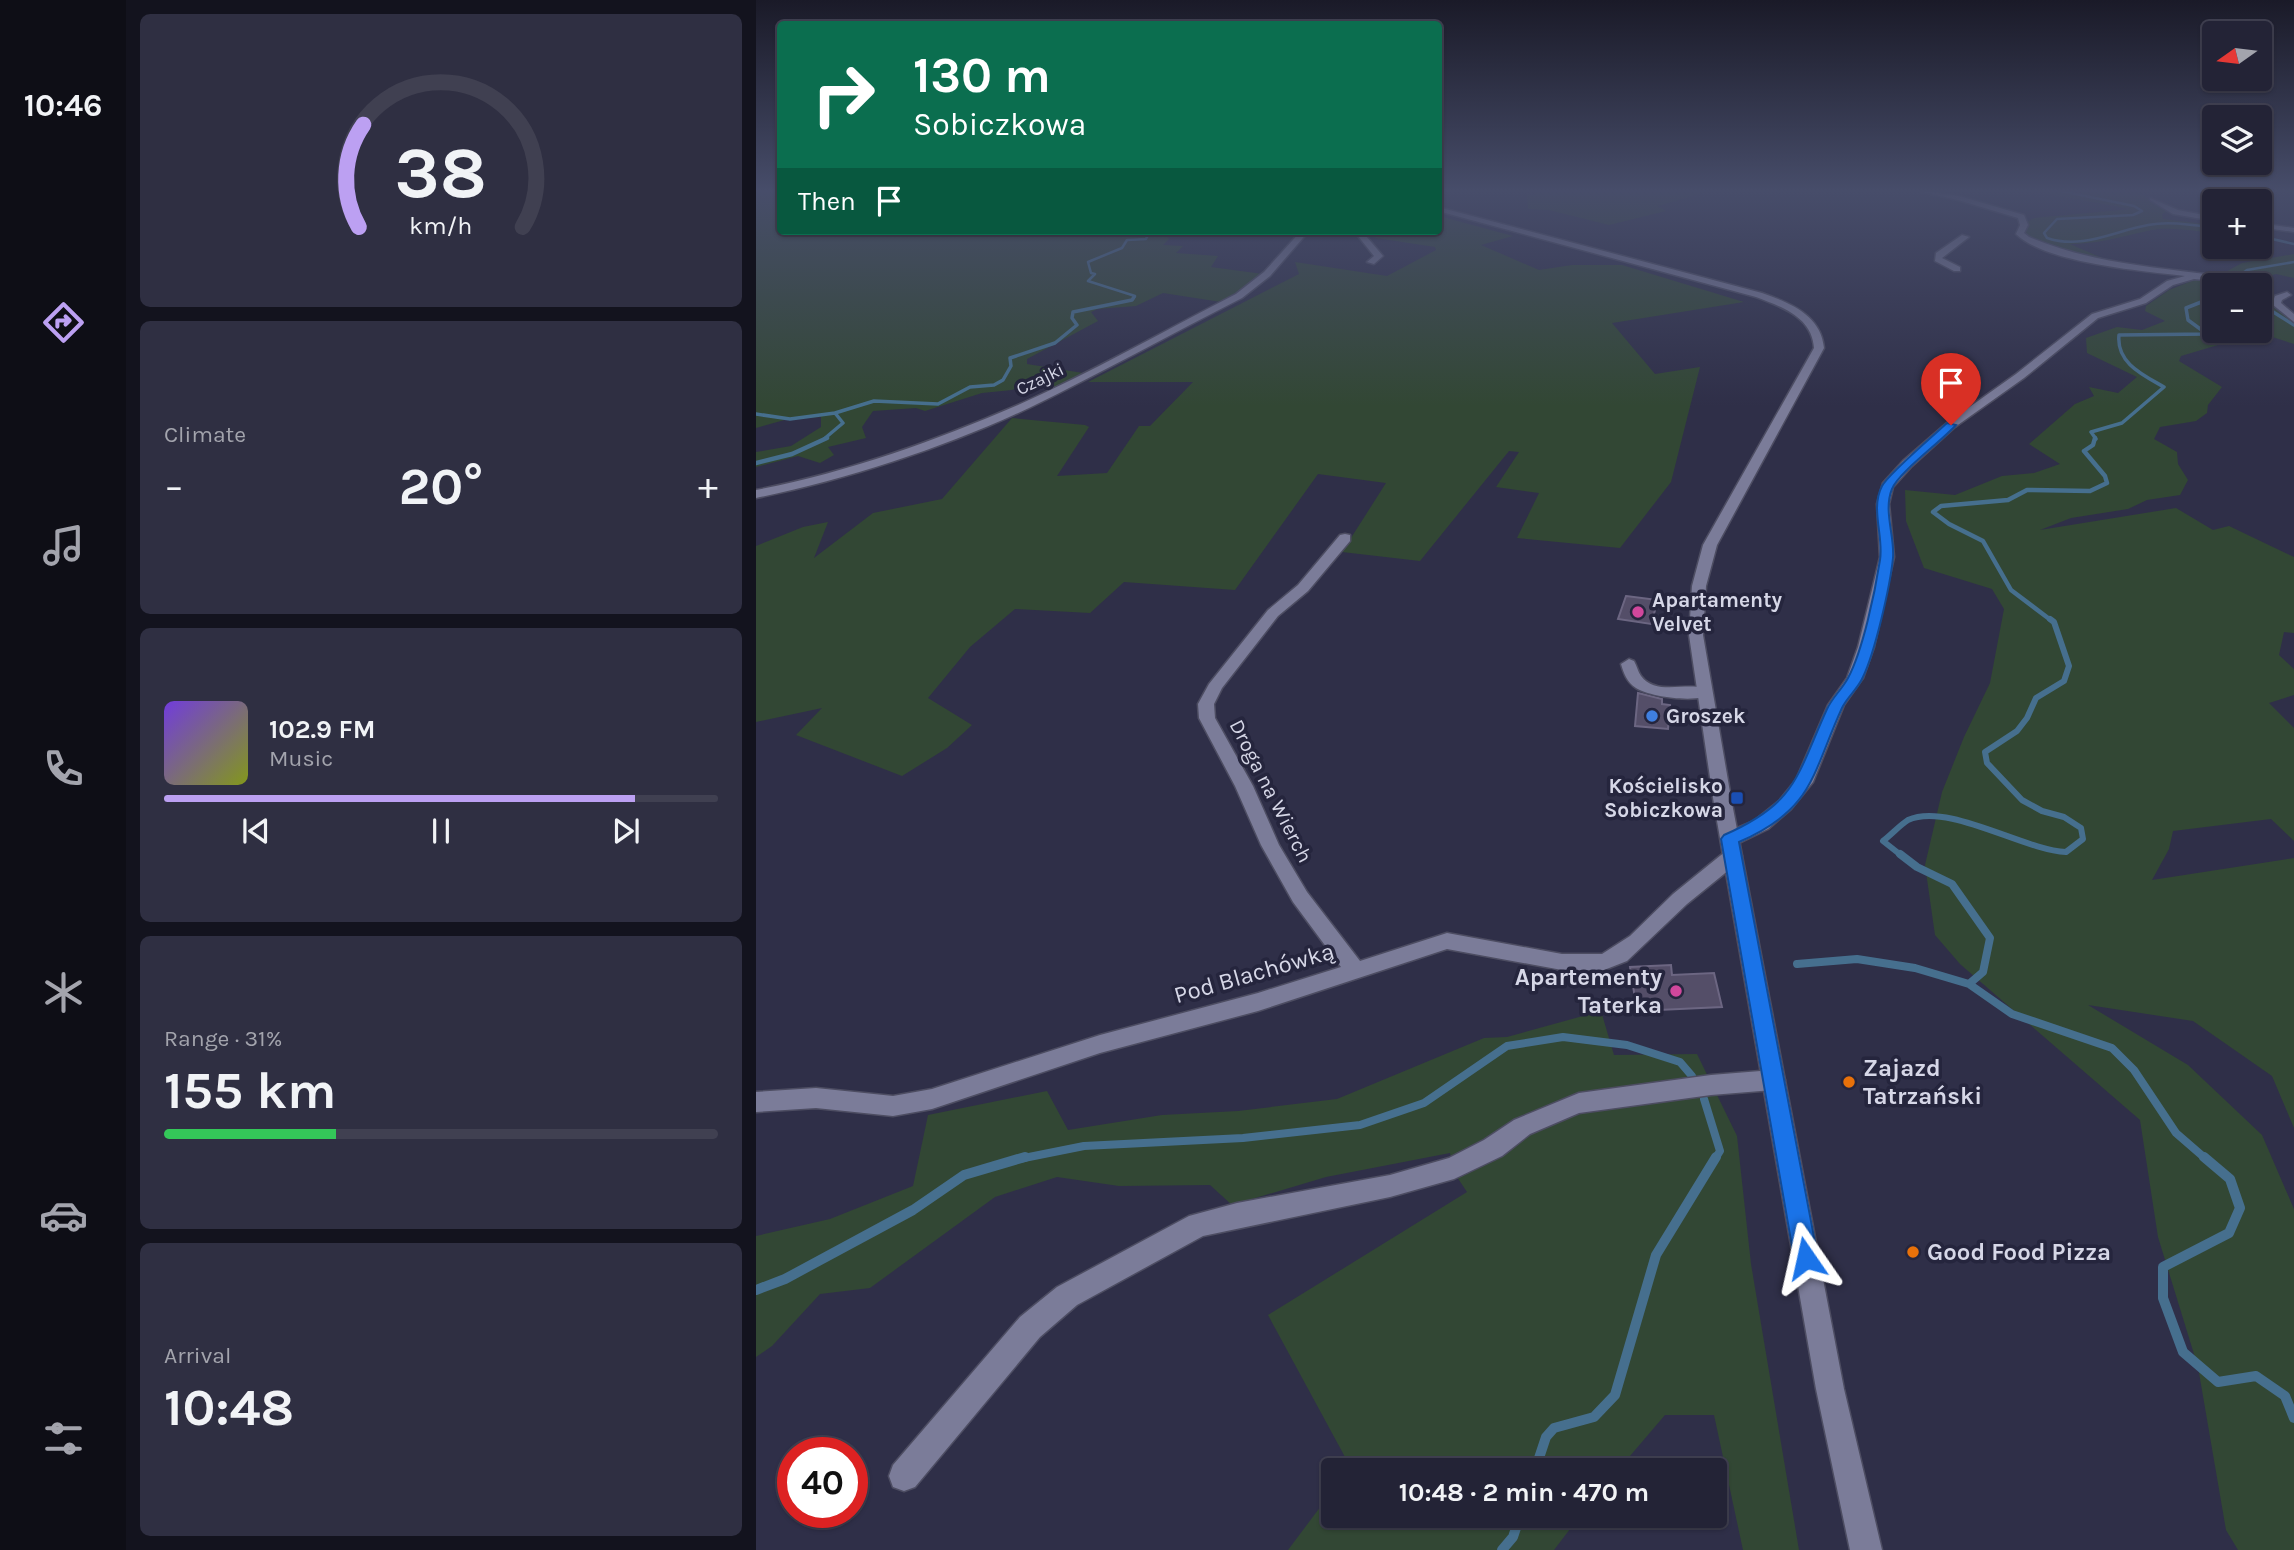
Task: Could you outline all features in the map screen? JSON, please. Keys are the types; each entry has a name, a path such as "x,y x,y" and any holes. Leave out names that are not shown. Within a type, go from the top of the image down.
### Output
{"street":[{"name":"Czajki","path":"756,494 796,486 943,440 1042,398 1239,296 1278,261"},
{"path":"1634,261 1749,292 1806,319 1818,334 1819,348 1709,547 1695,612 1704,693 1773,1080 1830,1389 1866,1550"},
{"path":"1942,261 1957,269"},
{"path":"2092,261 2202,276"},
{"name":"Pod Blachówką","path":"756,1102 816,1098 892,1106 932,1100 1100,1044 1258,1002 1447,941 1562,962 1604,962 1628,948 1731,848 1785,806 1804,782 1836,705 1855,678 1866,647 1887,557 1883,504 1887,486 1951,425 2012,382 2088,320 2112,309 2143,301 2170,284 2197,275"},
{"path":"2272,291 2290,297"},
{"path":"2290,297 2278,298 2276,304 2294,319"},
{"name":"Droga na Wierch","path":"1345,538 1303,588 1273,613 1215,687 1206,705 1208,718 1244,786 1270,845 1300,897 1355,970"},
{"path":"1629,664 1630,674 1635,682 1647,689 1704,693"},
{"path":"904,1476 1039,1320 1067,1296 1198,1225 1390,1186 1454,1168 1493,1148 1522,1127 1578,1103 1711,1085 1773,1080"}],"green space":[{"path":"756,261 1215,261 1211,267 1263,274 1221,302 1163,293 1136,306 1098,309 1091,312 1098,321 1027,359 1027,364 1083,373 1057,387 1036,380 1012,390 982,393 925,411 916,408 873,411 862,427 866,438 828,447 834,455 820,463 798,456 756,467 756,452 791,446 821,427 821,417 788,419 756,428"},
{"path":"1415,261 1519,261 1539,270 1572,265 1622,265 1744,302 1612,323 1655,374 1700,367 1671,482 1620,548 1517,538 1539,493 1496,487 1519,452 1509,451 1420,561 1342,552 1386,483 1318,474 1235,590 1124,582 1090,613 1015,609 970,647 928,698 972,725 947,748 902,776 796,735 822,708 756,722 756,546 803,527 828,522 814,558 873,513 942,499 1012,418 1089,427 1057,476 1107,473 1139,426 1150,426 1193,382 1088,382 1299,274 1295,262 1387,276"},
{"path":"2252,261 2294,261 2294,278 2272,275 2272,273 2224,273 2242,263"},
{"path":"2202,278 2202,343 2225,343 2181,356 2179,361 2222,387 2208,405 2207,413 2196,421 2160,427 2154,439 2177,452 2178,464 2188,480 2180,495 2147,500 2128,509 2071,518 2040,530 2176,508 2213,530 2229,526 2294,557 2294,633 2284,632 2279,655 2294,669 2294,695 2269,703 2294,728 2294,841 2271,819 2173,831 2169,849 2152,880 2294,858 2294,1128 2272,1076 2193,1021 2088,1005 2188,1065 2262,1135 2294,1209 2294,1550 2238,1550 2226,1530 2198,1367 2158,1237 2140,1120 1960,964 1935,935 1925,865 1942,792 1990,683 2004,609 1992,589 1924,568 1906,521 1905,490 1955,495 2002,476 2034,473 2060,464 2029,444 2075,404 2094,396 2089,387 2118,393 2137,377 2087,353 2086,338 2117,327 2142,330 2165,321 2145,311 2146,306 2169,290"},
{"path":"2272,304 2294,320 2294,344 2272,337"},
{"path":"1601,1011 1614,1055 1697,1054 1737,1136 1751,1264 1799,1550 1743,1550 1727,1476 1727,1458 1723,1458 1714,1415 1665,1415 1628,1458 1346,1458 1268,1315 1467,1192 1455,1174 1450,1153 1326,1177 1232,1205 1210,1185 1119,1186 1057,1177 995,1197 870,1288 820,1294 772,1346 756,1357 756,1236 830,1219 913,1186 928,1115 1047,1091 1068,1130 1162,1115 1238,1111 1337,1099 1484,1038 1507,1037"},
{"path":"1321,1506 1321,1528 1571,1528 1554,1550 1288,1550"}],"building":[{"name":"Apartamenty Velvet","path":"1626,596 1658,600 1651,624 1618,619"},
{"name":"Groszek","path":"1638,693 1662,699 1662,704 1670,705 1668,729 1635,726"},
{"name":"Apartementy Taterka","path":"1671,965 1672,975 1714,973 1722,1007 1637,1011 1630,967"}],"waterway":[{"path":"1090,261 1091,273 1095,274 1088,281 1135,296 1133,299"},
{"path":"2243,273 2294,262"},
{"path":"835,413 874,401 938,404 970,387 994,385 1003,380 1011,366 1010,358 1055,343 1077,325 1072,318 1073,312 1132,300 1134,297"},
{"path":"2202,302 2186,308 2188,320 2202,330"},
{"path":"2272,311 2294,325"},
{"path":"2096,439 2091,432 2122,423 2164,387 2126,361 2119,345 2119,335 2202,334"},
{"path":"756,414 790,419 835,413"},
{"path":"824,439 843,423 835,413"},
{"path":"756,463 792,454 827,438"},
{"path":"2052,621 2011,590 1983,541 1949,524 1933,512 1941,506 2008,500 2027,490 2090,491 2107,483 2105,476 2084,451 2093,445 2095,438"},
{"path":"1902,856 1883,841 1908,820 1925,816 1964,822 2029,844 2066,852 2083,839 2081,828 2064,817 2042,811 2022,800 1987,763 1985,752 2017,731 2027,718 2036,698 2064,681 2069,666 2054,622 2050,619"},
{"path":"1900,854 1917,867 1952,884 1990,938 1983,972 1969,984"},
{"path":"1797,964 1857,959 1915,968 1969,984"},
{"path":"1969,984 2012,1014 2112,1048 2134,1070 2176,1133 2206,1159"},
{"path":"1019,1159 1084,1146 1243,1138 1360,1125 1424,1103 1507,1046 1563,1037 1627,1045 1680,1062 1692,1076"},
{"path":"1704,1099 1720,1151 1715,1159"},
{"path":"756,1290 785,1279 913,1210 964,1175 1025,1157"},
{"path":"1539,1458 1546,1437 1554,1428 1594,1417 1615,1395 1656,1255 1716,1157"},
{"path":"2204,1157 2230,1179 2240,1208 2229,1233 2163,1267 2163,1298 2183,1352 2218,1382 2256,1376 2285,1396 2294,1418"},
{"path":"1502,1550 1513,1537 1516,1528"}],"place":[{"name":"Apartamenty Velvet","path":"1638,612"},
{"name":"Groszek","path":"1652,716"},
{"name":"Kościelisko Sobiczkowa","path":"1737,798"},
{"name":"Apartementy Taterka","path":"1676,991"},
{"name":"Zajazd Tatrzański","path":"1849,1082"},
{"name":"Good Food Pizza","path":"1913,1252"}],"route":[{"path":"1806,1258 1730,839 1761,825 1785,806 1804,782 1836,705 1855,678 1866,647 1887,557 1883,504 1887,486 1930,442 1951,425"}]}
